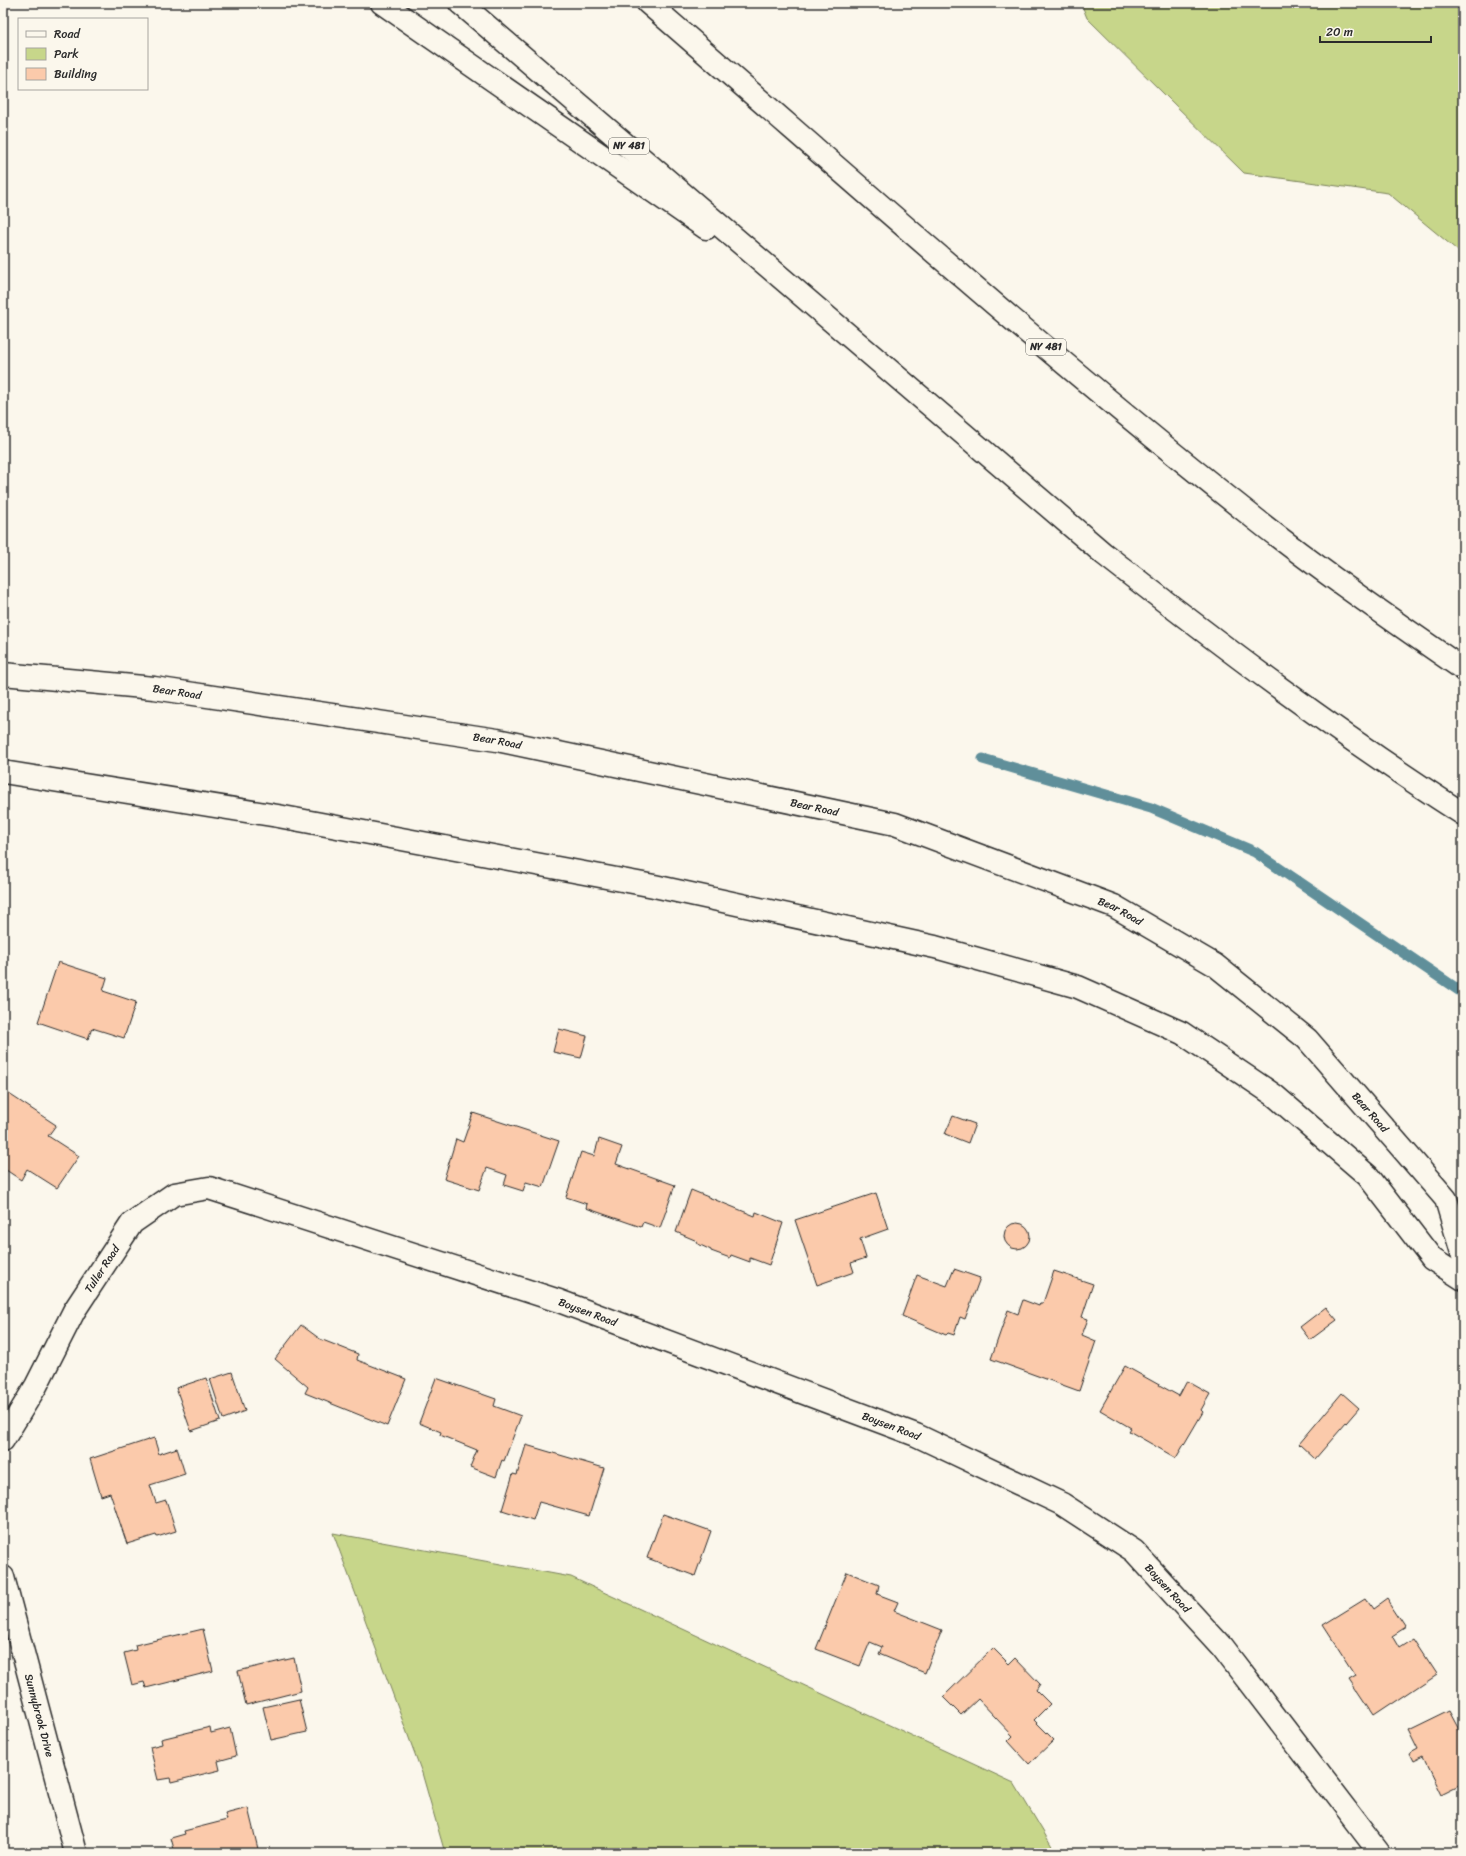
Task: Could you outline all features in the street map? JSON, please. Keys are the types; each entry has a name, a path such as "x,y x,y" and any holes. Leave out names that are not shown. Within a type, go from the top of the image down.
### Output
{"main road":[{"path":"382,3 796,291"},
{"name":"NY 481","path":"460,3 1110,559 1209,636 1310,710 1463,814"},
{"name":"NY 481","path":"648,3 944,260 1145,430 1262,524 1359,597 1463,669"},
{"name":"Bear Road","path":"3,674 154,688 505,742 895,824 1114,906 1215,965 1307,1039 1446,1199 1463,1256"},
{"path":"3,772 278,816 654,886 935,947 1078,987 1182,1033 1274,1095 1368,1176 1432,1259 1463,1280"},
{"name":"Tuller Road","path":"3,1440 36,1386 74,1311 132,1223 174,1194 209,1188 264,1206"},
{"name":"Boysen Road","path":"264,1206 558,1301 596,1315 916,1435 1062,1504 1134,1551 1222,1647 1380,1853"},
{"name":"Sunnybrook Drive","path":"3,1577 76,1853"}],"green space":[{"path":"1081,3 1463,3 1463,255 1388,193 1244,173 1087,18"},
{"path":"333,1533 571,1577 1014,1783 1056,1853 445,1853 422,1773"}],"building":[{"path":"58,962 107,978 103,991 136,1002 124,1038 92,1028 88,1039 38,1022"},
{"path":"559,1029 587,1036 581,1058 553,1052"},
{"path":"3,1090 56,1125 48,1136 79,1156 57,1188 27,1169 21,1180 3,1168"},
{"path":"473,1113 559,1141 543,1187 526,1182 523,1191 504,1185 507,1175 487,1168 479,1190 444,1179 456,1139 463,1142"},
{"path":"953,1116 975,1124 968,1143 945,1134"},
{"path":"599,1139 622,1147 616,1164 675,1185 660,1228 643,1222 641,1227 586,1208 587,1204 566,1197 581,1152 594,1156"},
{"path":"691,1190 755,1216 756,1212 783,1223 769,1265 750,1258 750,1262 731,1255 730,1258 711,1251 696,1243 697,1241 676,1232"},
{"path":"876,1193 888,1229 860,1239 866,1258 851,1263 854,1272 817,1285 795,1220"},
{"path":"1017,1223 1026,1227 1030,1236 1026,1245 1017,1249 1008,1245 1004,1236 1008,1227"},
{"path":"954,1269 980,1278 965,1319 960,1317 954,1335 948,1333 946,1335 902,1316 917,1275 947,1286"},
{"path":"1054,1271 1093,1284 1082,1317 1088,1319 1082,1335 1096,1341 1079,1391 991,1359 1008,1310 1018,1314 1023,1300 1039,1306 1040,1303 1043,1303"},
{"path":"1326,1307 1337,1320 1310,1340 1300,1327"},
{"path":"301,1325 320,1339 358,1354 357,1360 406,1379 387,1426 305,1393 308,1387 275,1359"},
{"path":"1125,1366 1179,1396 1187,1381 1210,1394 1201,1410 1203,1412 1176,1458 1129,1431 1131,1428 1100,1410"},
{"path":"232,1372 245,1411 223,1419 210,1379"},
{"path":"206,1378 220,1421 191,1431 176,1388"},
{"path":"436,1378 496,1399 494,1406 521,1416 504,1461 502,1460 496,1477 470,1467 477,1450 440,1435 441,1432 419,1423"},
{"path":"1342,1393 1359,1408 1315,1459 1299,1444"},
{"path":"154,1438 159,1454 177,1448 185,1474 150,1485 156,1503 166,1500 176,1531 157,1537 156,1535 127,1544 110,1493 101,1496 90,1459"},
{"path":"526,1445 604,1468 589,1516 539,1502 533,1520 502,1510 513,1474 517,1475"},
{"path":"663,1514 711,1531 695,1576 647,1558"},
{"path":"847,1572 879,1585 877,1594 898,1602 894,1611 942,1630 925,1673 879,1654 882,1647 870,1642 860,1666 816,1649"},
{"path":"1387,1598 1406,1627 1392,1636 1399,1648 1413,1639 1436,1674 1373,1716 1349,1680 1356,1676 1323,1625 1365,1599 1372,1609"},
{"path":"203,1629 213,1671 146,1688 144,1682 132,1685 124,1653 136,1650 135,1645"},
{"path":"993,1648 1009,1664 1015,1658 1040,1684 1036,1690 1050,1704 1034,1720 1054,1740 1029,1764 1008,1741 1013,1736 978,1699 961,1715 943,1697"},
{"path":"294,1658 301,1691 246,1705 238,1671"},
{"path":"299,1699 307,1732 271,1740 263,1707"},
{"path":"1449,1710 1463,1736 1463,1784 1441,1795 1423,1758 1413,1763 1409,1755 1418,1750 1408,1730"},
{"path":"210,1727 211,1733 230,1728 236,1756 218,1761 220,1770 171,1782 170,1778 158,1780 150,1747 162,1744 161,1739"},
{"path":"248,1808 259,1853 175,1853 171,1838 185,1834 184,1831 227,1820 225,1814"}],"waterway":[{"path":"983,759 1151,808 1255,852 1463,993"}]}
